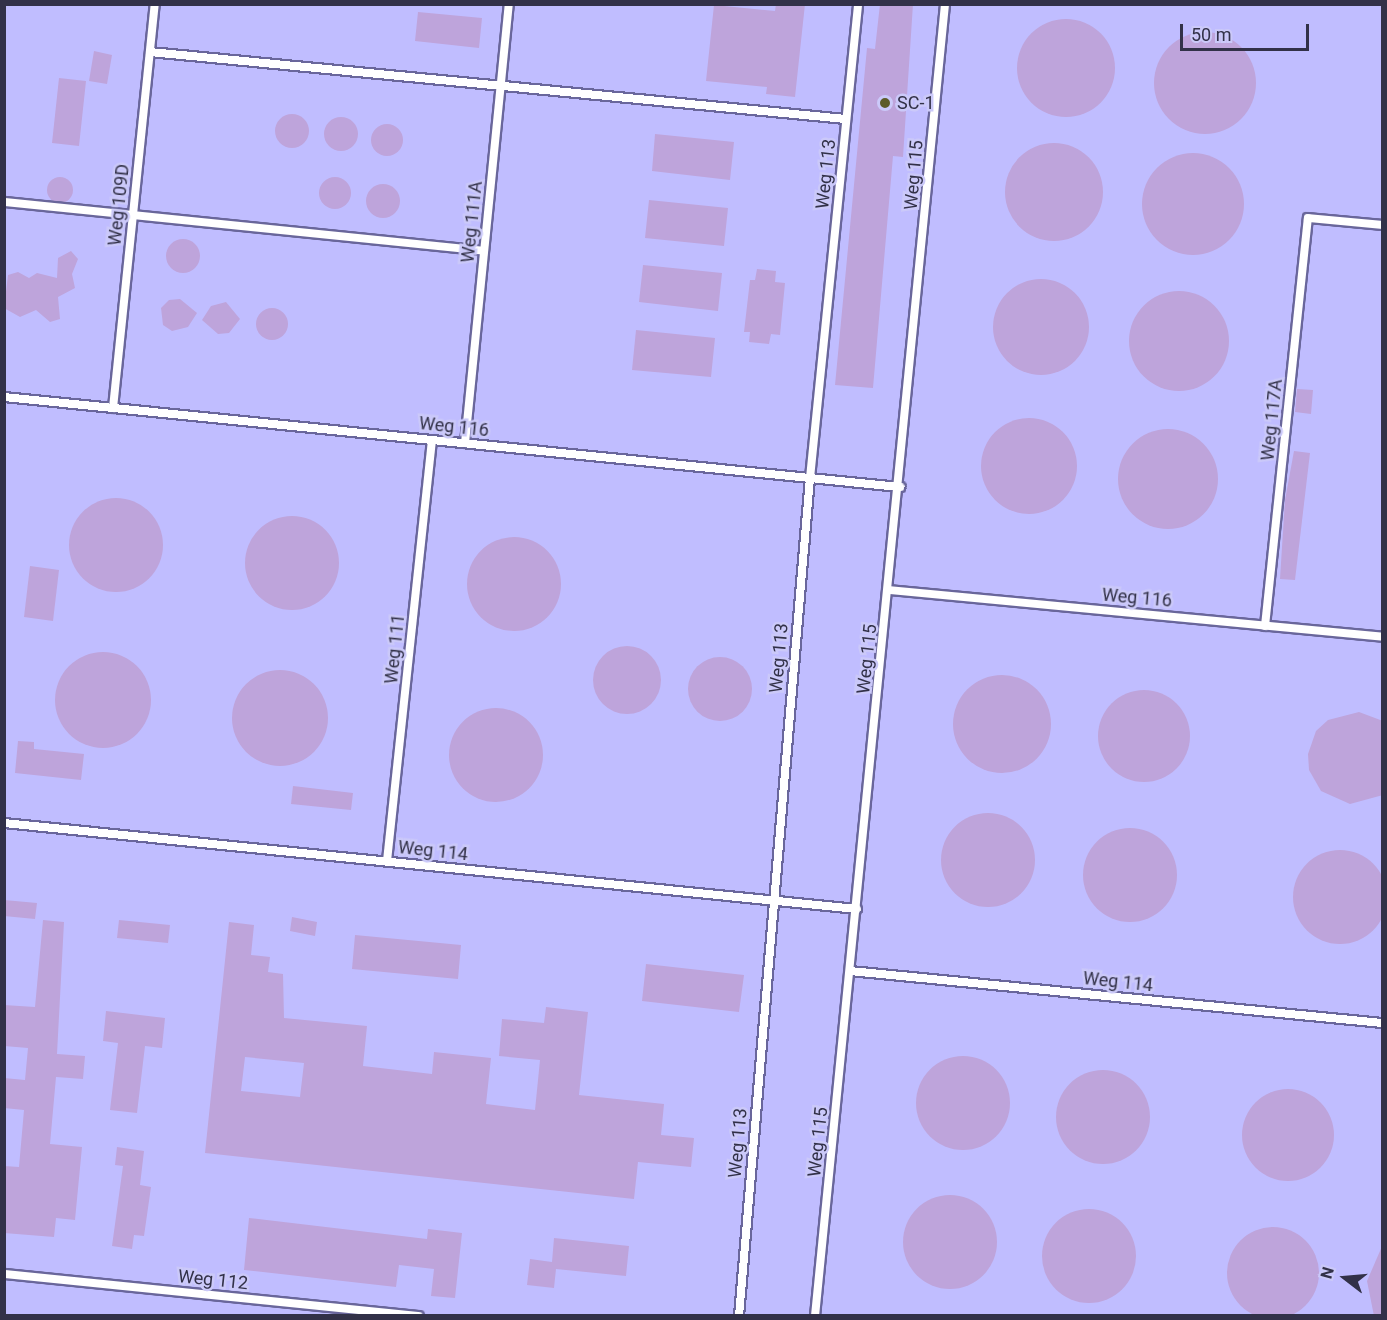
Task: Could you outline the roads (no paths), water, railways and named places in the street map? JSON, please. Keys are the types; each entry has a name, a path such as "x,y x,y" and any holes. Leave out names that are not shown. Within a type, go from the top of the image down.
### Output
{"lane":[{"name":"Weg 109D","path":"113,408 155,4"},
{"name":"Weg 111A","path":"465,443 509,4"},
{"name":"Weg 113","path":"739,1316 772,902 810,478 858,4"},
{"name":"Weg 115","path":"815,1316 900,487 945,4"},
{"path":"150,52 846,118"},
{"path":"4,202 484,251"},
{"name":"Weg 117A","path":"1266,626 1308,218 1383,225"},
{"name":"Weg 116","path":"4,397 900,487"},
{"name":"Weg 111","path":"387,861 432,440"},
{"name":"Weg 116","path":"889,590 1383,638"},
{"name":"Weg 114","path":"4,823 858,909"},
{"name":"Weg 114","path":"850,971 1383,1023"},
{"name":"Weg 112","path":"4,1274 346,1312 419,1316"}],"place":[{"name":"SC-1","path":"885,103"}]}
